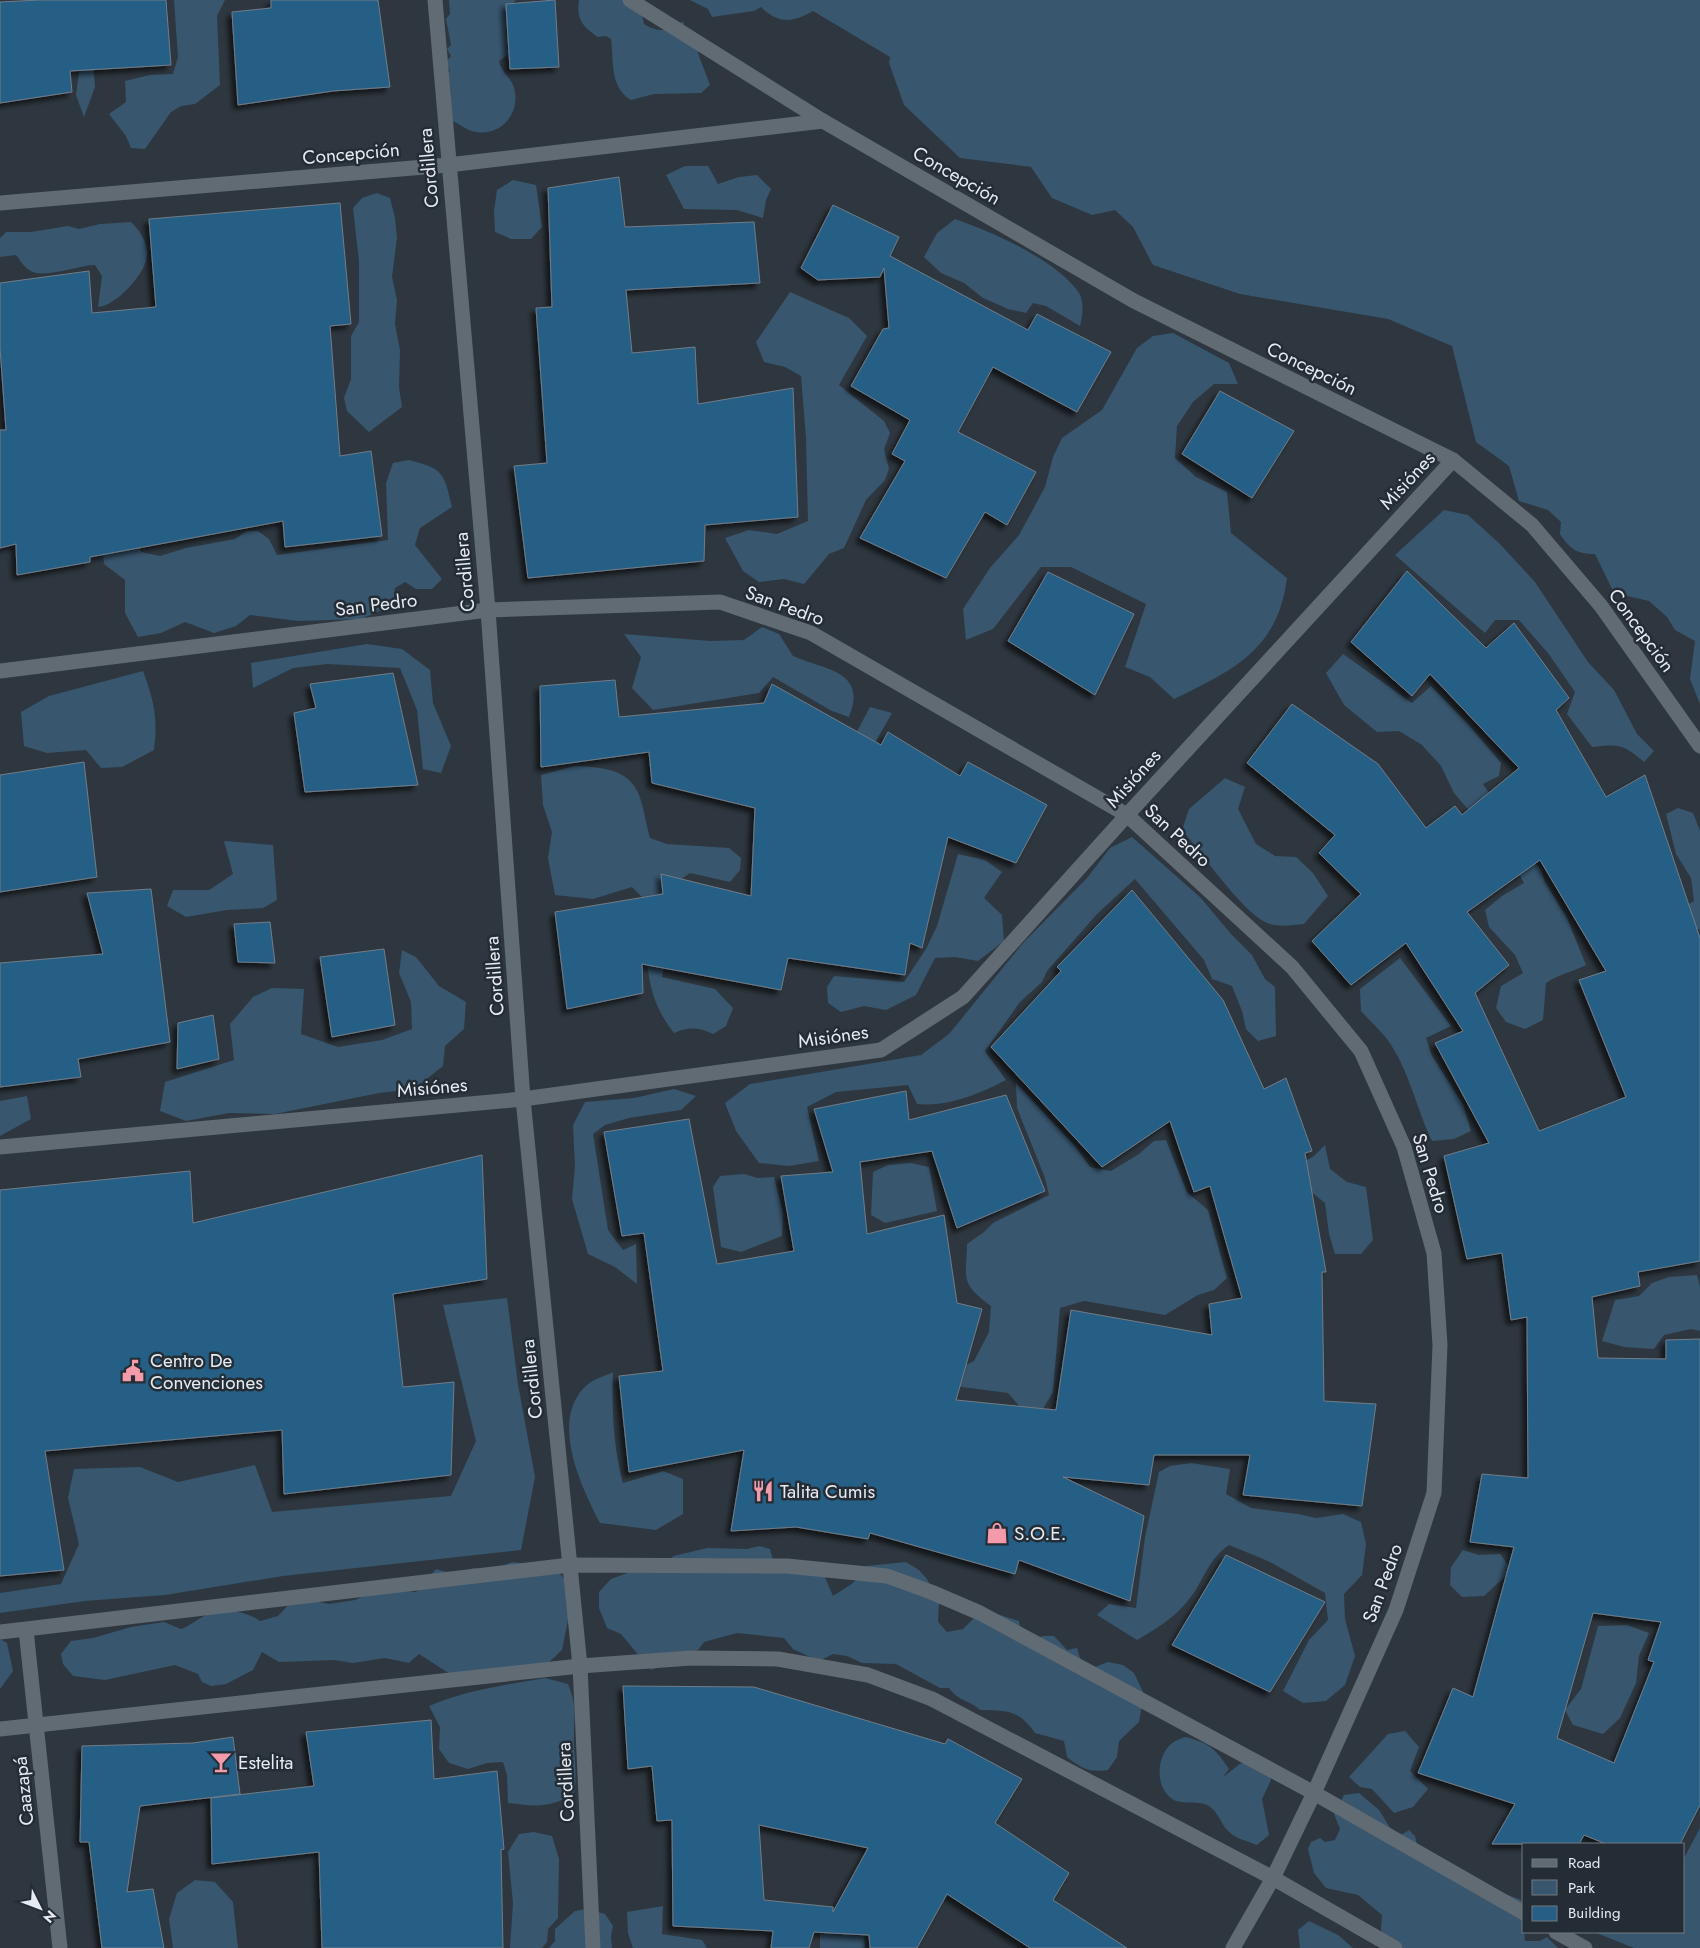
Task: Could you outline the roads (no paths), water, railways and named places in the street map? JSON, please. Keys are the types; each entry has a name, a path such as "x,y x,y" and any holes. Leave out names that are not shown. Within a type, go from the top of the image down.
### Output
{"street":[{"name":"Cordillera","path":"435,0 488,610 523,1099 580,1666 593,1948"},
{"name":"Concepción","path":"630,0 823,121 1134,301 1453,460 1532,525 1589,591 1700,746"},
{"name":"Concepción","path":"0,203 448,164 823,121"},
{"name":"Misiónes","path":"0,1146 523,1099 881,1050 963,997 1126,815 1453,460"},
{"name":"San Pedro","path":"0,672 488,610 720,602 811,633 1126,815 1292,967 1361,1050 1404,1147 1434,1253 1440,1345 1434,1493 1396,1610 1273,1878 1233,1948"},
{"path":"0,1632 570,1564 787,1566 887,1576 980,1613 1314,1792 1522,1912"},
{"name":"Caazapá","path":"26,1630 60,1948"},
{"path":"0,1729 580,1666 691,1658 778,1659 868,1675 932,1699 1273,1878 1395,1948"},
{"path":"1558,1933 1585,1948"}],"place":[{"name":"Centro De Convenciones","path":"133,1371"},
{"name":"Talita Cumis","path":"763,1491"},
{"name":"S.O.E.","path":"997,1533"},
{"name":"Estelita","path":"221,1762"}]}
